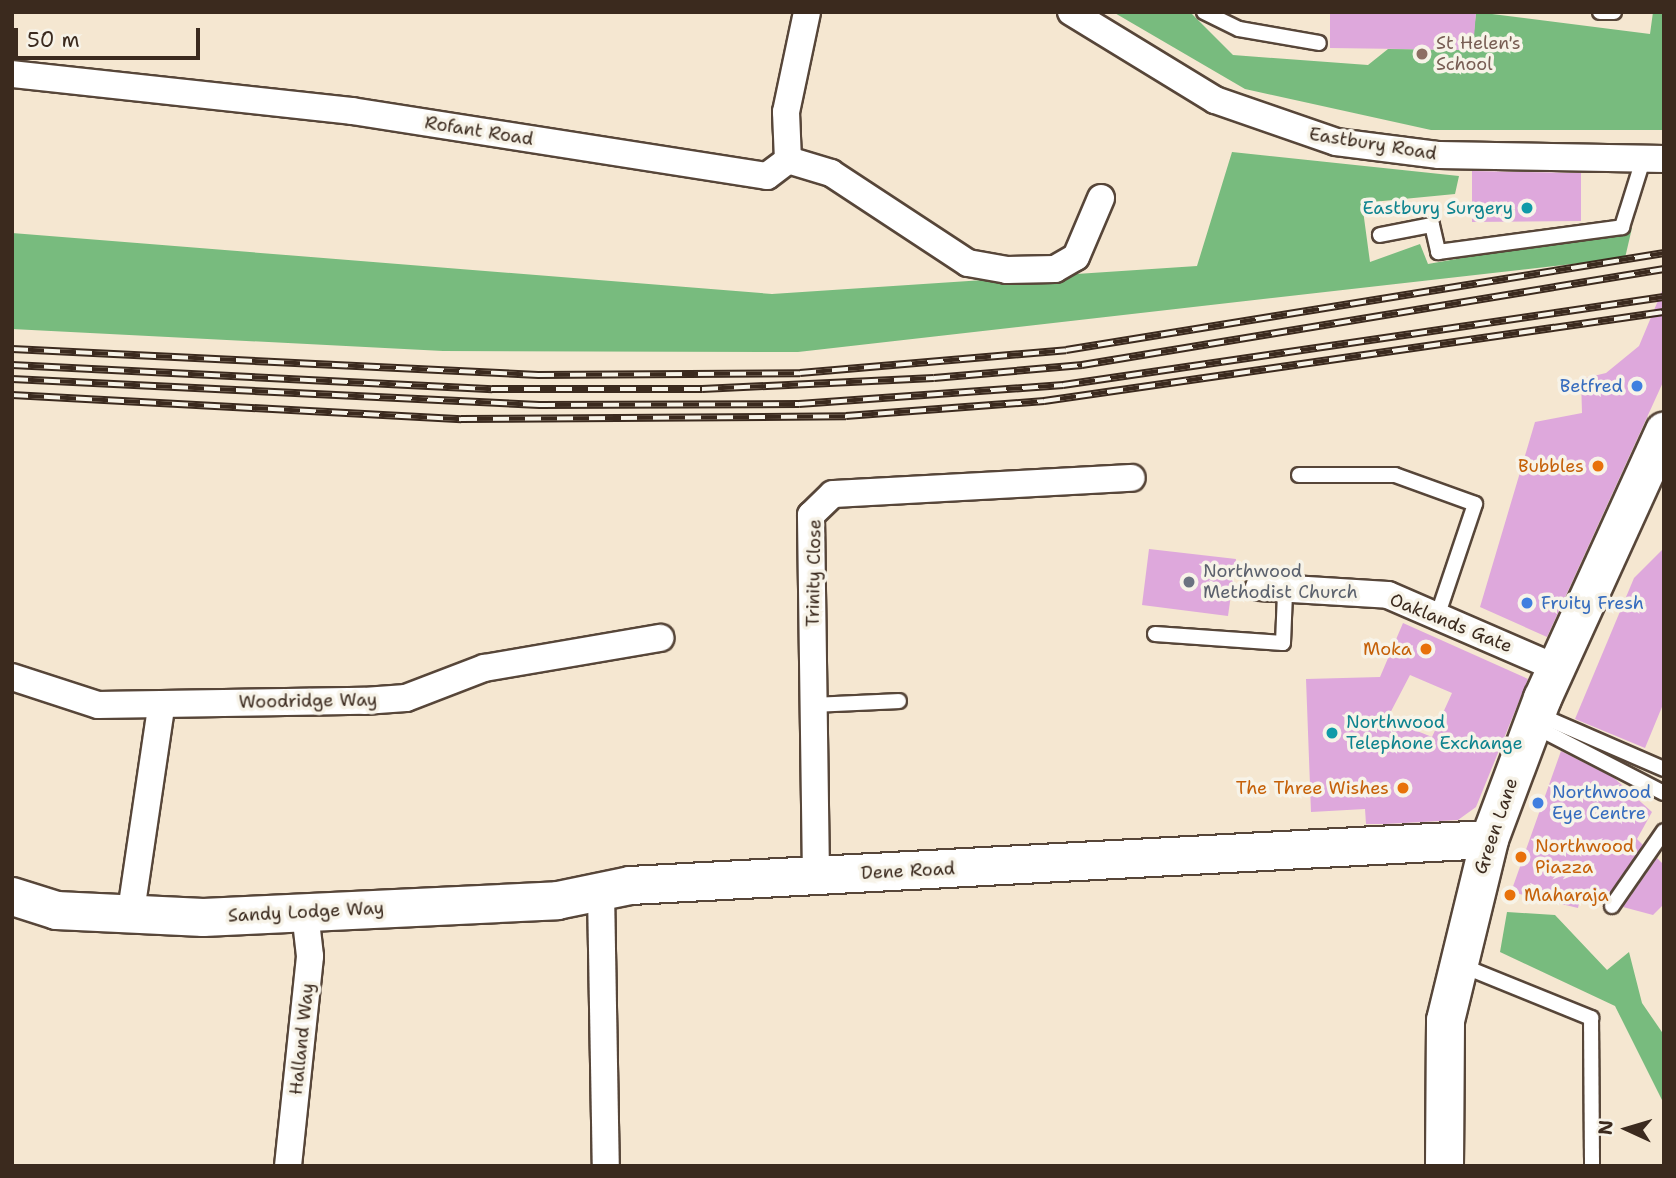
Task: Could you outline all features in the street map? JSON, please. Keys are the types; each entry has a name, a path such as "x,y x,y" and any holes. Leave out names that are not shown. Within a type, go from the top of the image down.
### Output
{"street":[{"path":"807,12 786,112 788,160 831,173 968,262 1007,270 1055,270 1076,257 1101,198"},
{"name":"Eastbury Road","path":"1070,12 1215,100 1323,139 1438,155 1654,158"},
{"name":"Rofant Road","path":"12,74 352,111 767,176 788,160"},
{"name":"Green Lane","path":"1444,1166 1445,1020 1456,964 1489,839 1534,720 1663,436"},
{"name":"Trinity Close","path":"816,876 811,515 833,494 1132,478"},
{"name":"Oaklands Gate","path":"1259,587 1285,593 1388,595 1438,614 1557,668"},
{"name":"Woodridge Way","path":"12,677 98,705 161,708 406,698 484,668 660,638"},
{"path":"130,918 161,708"},
{"name":"Dene Road","path":"601,892 630,885 1489,839"},
{"path":"601,892 606,1166"},
{"name":"Sandy Lodge Way","path":"12,896 56,910 130,918 557,900 601,892"},
{"name":"Halland Way","path":"288,1166 310,956 305,912"}],"lane":[{"path":"1204,12 1239,29 1319,43"},
{"path":"1600,12 1614,12"},
{"path":"1380,235 1432,225 1438,252 1622,227 1654,158"},
{"path":"1299,475 1395,475 1475,503 1438,614"},
{"path":"1155,634 1283,643 1285,593"},
{"path":"814,705 900,701"},
{"path":"1534,720 1664,769"},
{"path":"1534,720 1664,793"},
{"path":"1612,906 1664,831"},
{"path":"1456,964 1591,1018 1592,1166"}],"green space":[{"name":"St Helen's School","path":"1113,12 1190,12 1233,55 1368,65 1388,49 1472,50 1476,12 1650,34 1653,12 1664,12 1664,130 1431,130 1245,89"},
{"path":"1232,152 1459,176 1455,194 1362,203 1370,262 1420,244 1428,264 1632,228 1625,258 798,352 443,351 12,329 12,233 772,294 1197,266"},
{"path":"1507,912 1555,915 1607,970 1629,952 1642,1003 1664,1035 1664,1104 1615,1006 1500,952"}],"building":[{"path":"1330,12 1476,12 1473,50 1330,48"},
{"name":"Eastbury Surgery","path":"1472,171 1581,173 1581,221 1472,222"},
{"path":"1662,291 1664,380 1547,637 1480,607 1535,422 1582,413 1581,379 1606,373 1639,346"},
{"path":"1664,548 1664,702 1645,748 1575,719 1634,578"},
{"name":"Northwood Methodist Church","path":"1149,549 1236,559 1228,616 1142,605"},
{"path":"1403,623 1528,679 1476,807 1458,820 1366,824 1365,809 1311,812 1306,679 1380,677","holes":["1410,675 1452,693 1432,737 1387,719"]},
{"path":"1561,751 1613,777 1652,812 1637,839 1643,845 1604,901 1581,894 1578,908 1511,892"},
{"path":"1657,858 1664,865 1664,904 1653,915 1623,907"}],"railway":[{"path":"12,349 538,375 800,373 1066,350 1664,253"},
{"path":"12,365 492,389 702,389 934,378 1082,365 1664,269"},
{"path":"12,379 539,405 799,404 1063,385 1664,297"},
{"path":"12,395 461,419 846,416 1044,401 1664,312"}],"place":[{"name":"St Helen's School","path":"1422,54"},
{"name":"Eastbury Surgery","path":"1527,208"},
{"name":"Betfred","path":"1637,386"},
{"name":"Bubbles","path":"1598,466"},
{"name":"Northwood Methodist Church","path":"1189,582"},
{"name":"Fruity Fresh","path":"1527,603"},
{"name":"Moka","path":"1426,649"},
{"name":"Northwood Telephone Exchange","path":"1332,733"},
{"name":"The Three Wishes","path":"1403,788"},
{"name":"Northwood Eye Centre","path":"1538,803"},
{"name":"Northwood Piazza","path":"1521,857"},
{"name":"Maharaja","path":"1510,895"}]}
